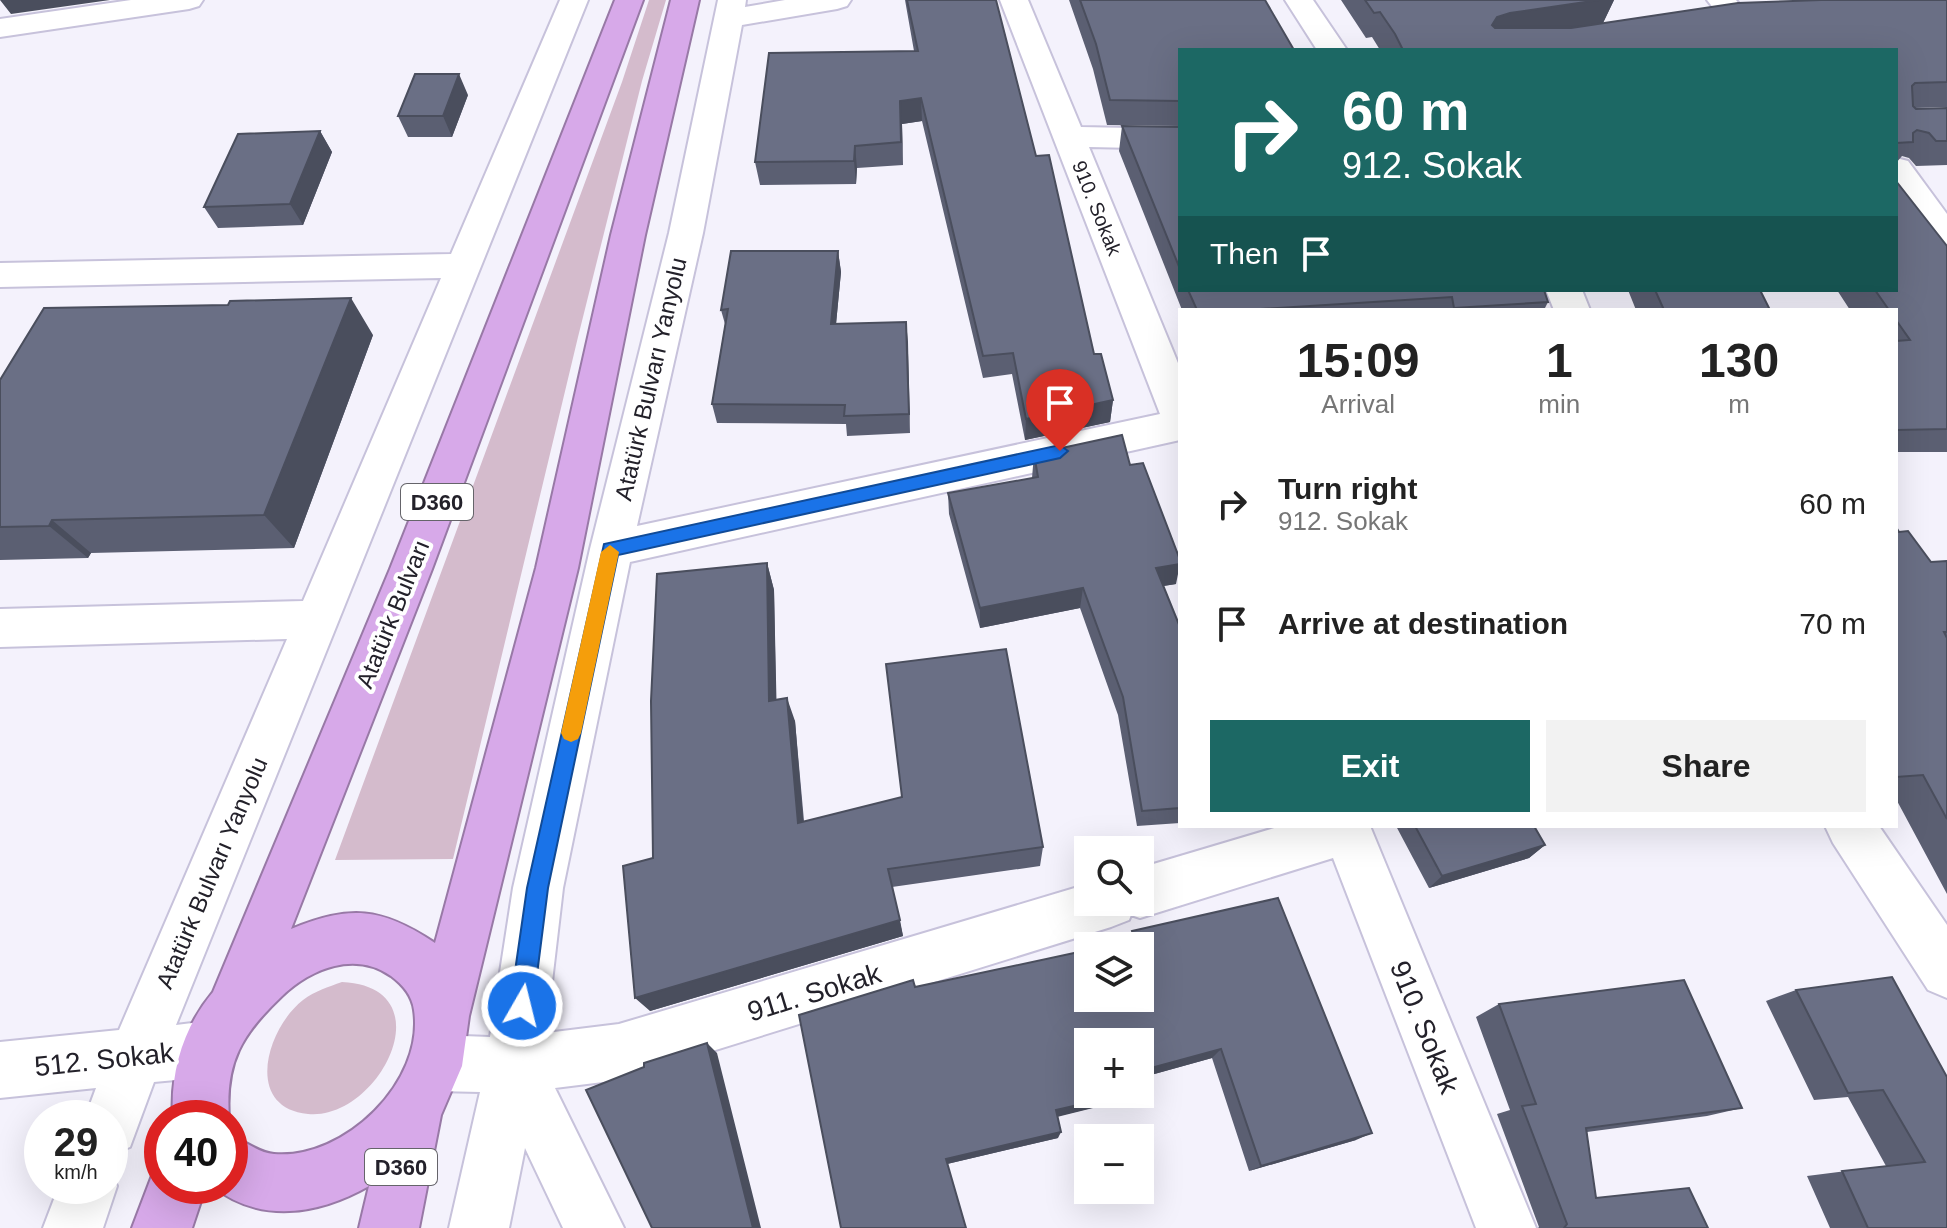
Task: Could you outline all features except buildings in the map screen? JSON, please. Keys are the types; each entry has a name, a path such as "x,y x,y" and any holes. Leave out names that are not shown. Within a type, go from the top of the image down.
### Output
{"highway":[{"name":"Atatürk Bulvarı","path":"236,1001 422,540 629,0"},
{"name":"D360","path":"389,1228 557,568 628,235 685,0"},
{"path":"199,1100 208,1049 236,1001 276,965 320,942 364,937 403,949 430,975 431,1061 381,1145 337,1173 290,1184 248,1177"},
{"path":"162,1228 171,1204"}],"street":[{"path":"0,28 189,0"},
{"name":"Atatürk Bulvarı Yanyolu","path":"120,1100 574,0"},
{"path":"730,9 837,0"},
{"name":"910. Sokak","path":"1014,0 1068,137 1170,364 1178,405"},
{"path":"1299,0 1331,48"},
{"name":"Atatürk Bulvarı Yanyolu","path":"479,1228 514,1065 538,888 611,549 686,233 730,9"},
{"path":"1731,12 1759,48"},
{"path":"1068,137 1178,139"},
{"path":"1898,171 1947,238"},
{"path":"0,275 465,266"},
{"path":"611,549 1178,425"},
{"path":"0,628 318,619"},
{"path":"1154,889 1346,828"},
{"name":"910. Sokak","path":"1346,828 1506,1228"},
{"path":"1851,828 1947,971"},
{"name":"911. Sokak","path":"431,1061 514,1065 619,1052 1074,913"},
{"name":"512. Sokak","path":"0,1070 208,1049"},
{"path":"514,1065 594,1228"},
{"path":"73,1228 82,1204"}],"shaded area":[{"path":"649,0 666,0 642,81 578,337 453,859 335,860 622,82"},
{"path":"342,982 374,989 391,1006 396,1028 391,1052 378,1077 358,1097 334,1111 308,1114 288,1108 275,1097 268,1082 268,1065 279,1029 303,1000"}],"slow traffic":[{"path":"571,733 610,552"}],"route":[{"path":"522,1006 538,888 611,549 1060,451"}]}
